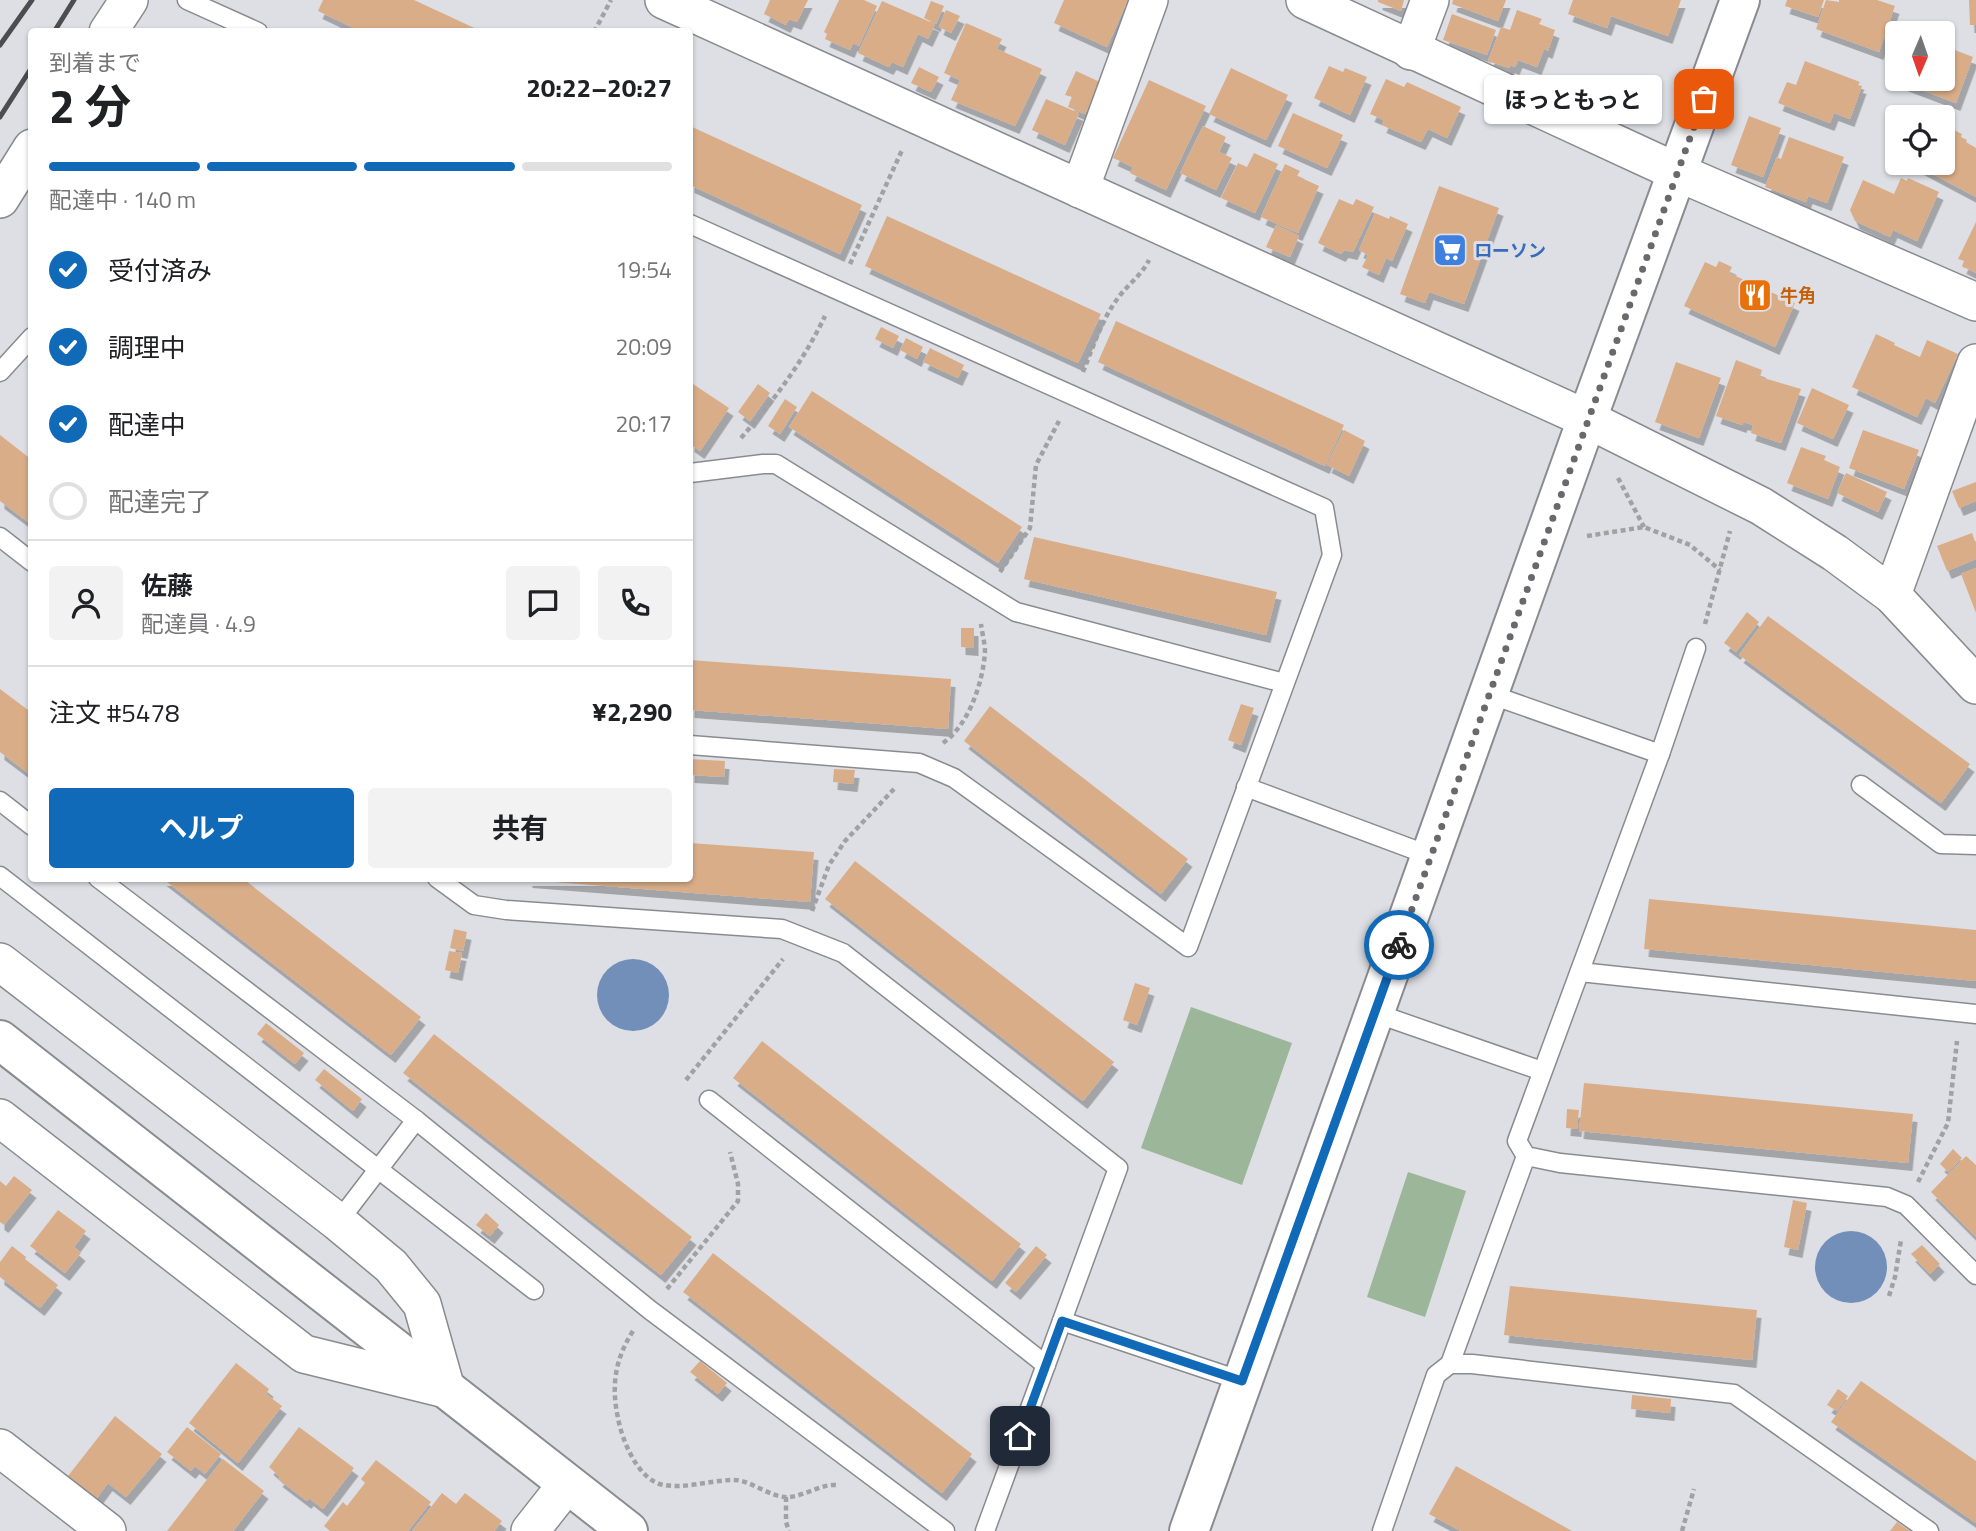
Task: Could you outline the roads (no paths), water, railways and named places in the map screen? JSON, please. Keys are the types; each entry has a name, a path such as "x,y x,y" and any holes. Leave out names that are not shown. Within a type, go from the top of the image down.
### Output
{"street":[{"path":"111,28 129,0"},
{"path":"664,0 1587,419 1762,506 1892,594 1976,685"},
{"path":"1080,189 1149,0"},
{"path":"1305,0 1677,172 1976,302"},
{"path":"1411,51 1430,0"},
{"path":"1189,1531 1740,0"},
{"path":"0,199 28,155"},
{"path":"1892,594 1976,363"},
{"path":"0,962 338,1222 391,1266 422,1304 446,1389"},
{"path":"0,1040 628,1531"},
{"path":"0,1118 304,1354 446,1389"},
{"path":"0,1448 107,1531"},
{"path":"530,1531 567,1483"}],"lane":[{"path":"187,0 249,28"},
{"path":"693,226 1324,508 1332,555 1188,947 954,778 916,763 693,745"},
{"path":"0,372 28,341"},
{"path":"693,473 776,464 1016,612 1284,684"},
{"path":"0,537 28,559"},
{"path":"1696,648 1660,754 1517,1141 1526,1156 1560,1163 1887,1196 1906,1205 1976,1275"},
{"path":"1489,694 1660,754"},
{"path":"1861,785 1941,844 1976,845"},
{"path":"1246,787 1431,856"},
{"path":"0,801 28,823"},
{"path":"0,876 534,1290"},
{"path":"103,882 416,1120 650,1310 945,1531"},
{"path":"442,882 474,905 506,910 782,929 804,936 843,953 1118,1168 985,1531"},
{"path":"1580,972 1968,1013"},
{"path":"1375,1013 1542,1070"},
{"path":"709,1100 1046,1365"},
{"path":"338,1222 416,1120"},
{"path":"1382,1531 1436,1375 1450,1364 1526,1156"},
{"path":"1062,1321 1242,1381"},
{"path":"1450,1364 1472,1364 1734,1394 1929,1531"}],"water":[{"path":"626,959 640,959 659,969 669,988 669,1002 659,1021 640,1031 626,1031 607,1021 597,1002 597,988 607,969"},
{"path":"1851,1231 1871,1237 1881,1247 1887,1267 1881,1287 1871,1297 1851,1303 1831,1297 1821,1287 1815,1267 1821,1247 1831,1237"}],"railway":[{"path":"0,45 32,0"},
{"path":"56,28 74,0"},
{"path":"0,117 28,73"}],"place":[{"name":"ほっともっと","path":"1704,99"},
{"name":"ローソン","path":"1450,250"},
{"name":"牛角","path":"1755,295"}]}
